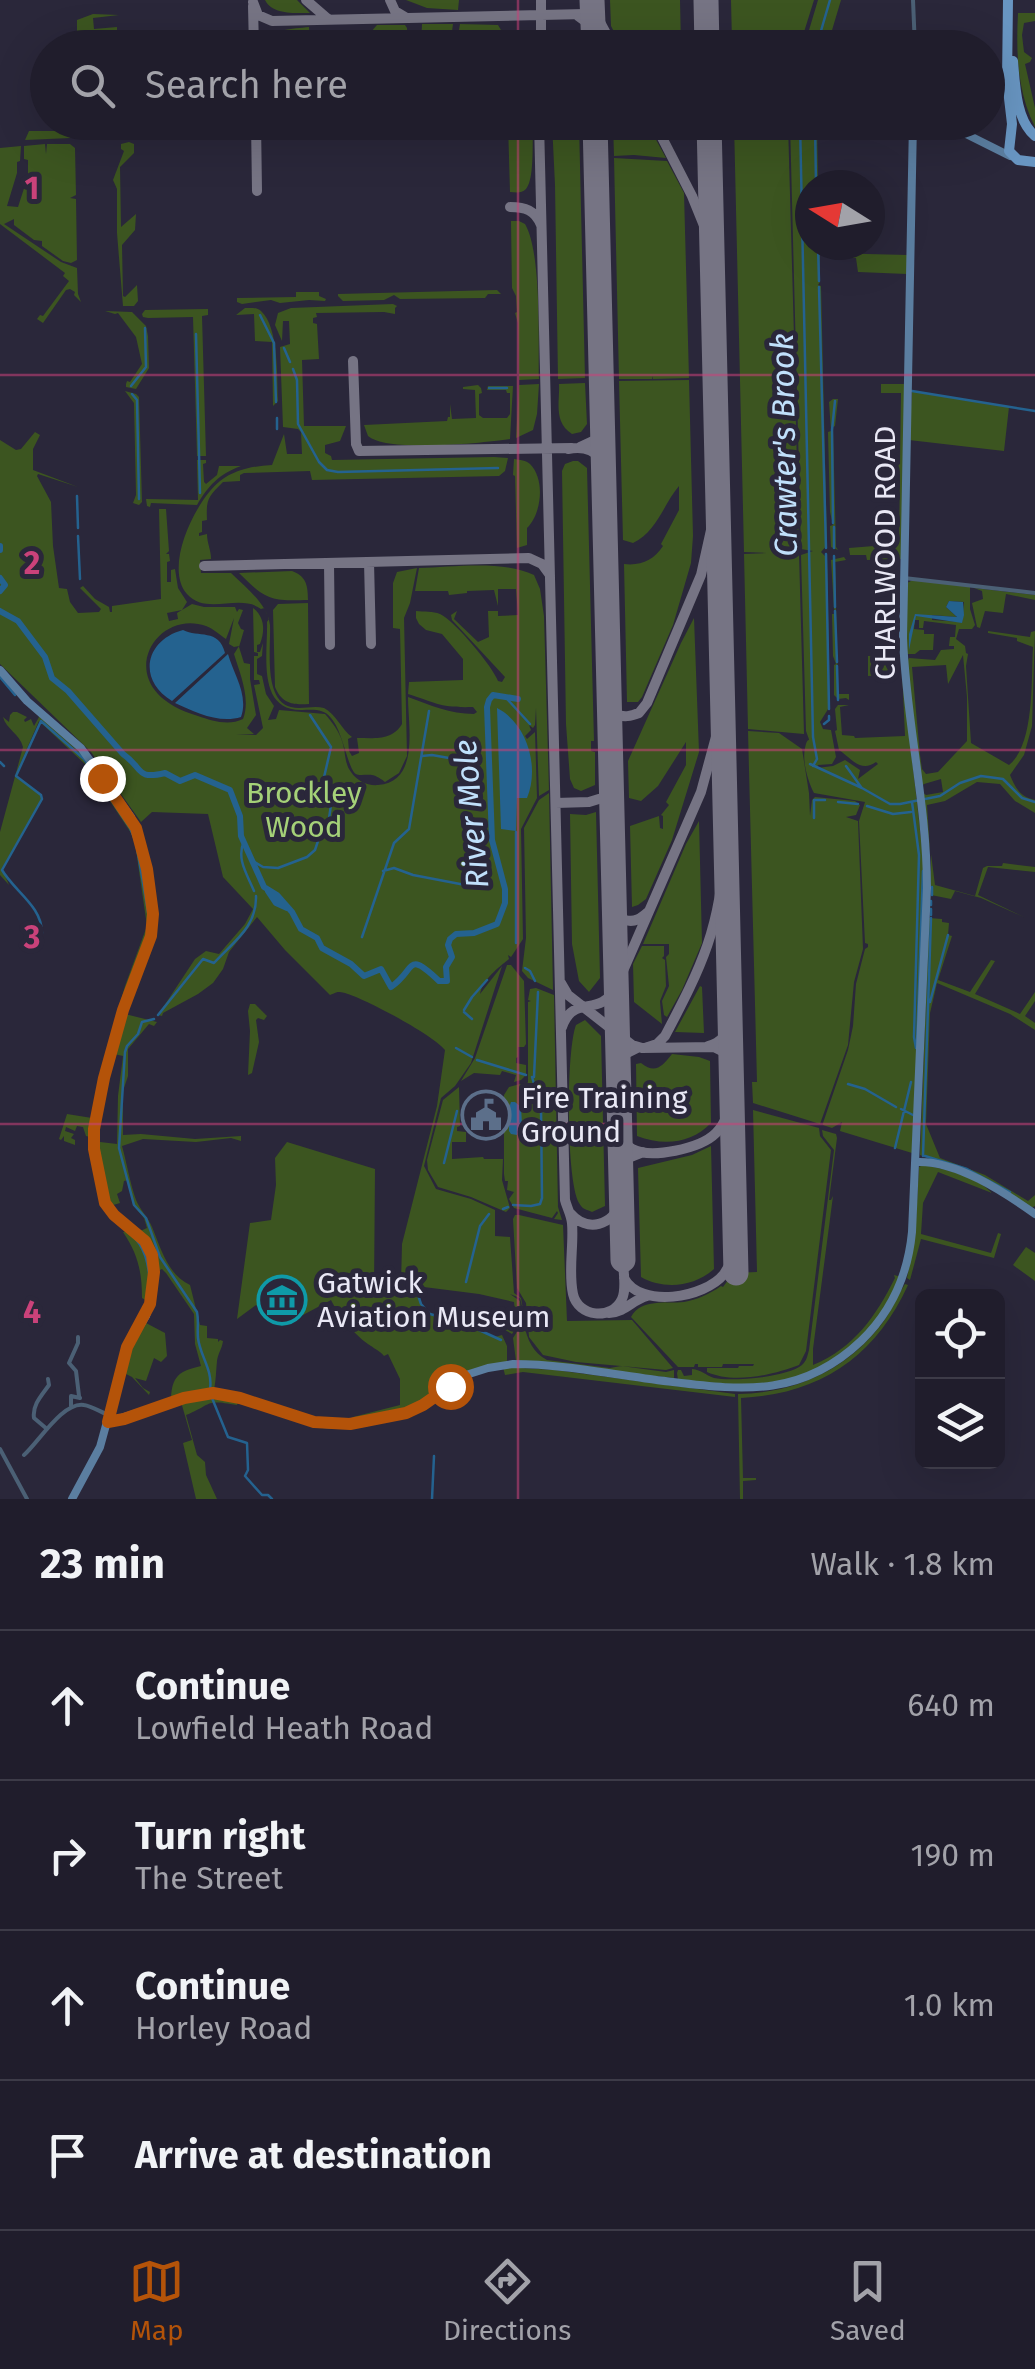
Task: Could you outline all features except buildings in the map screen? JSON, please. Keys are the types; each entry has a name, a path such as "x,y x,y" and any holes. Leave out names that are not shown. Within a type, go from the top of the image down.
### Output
{"main road":[{"path":"1010,0 1014,75 1022,119 1034,135"},
{"path":"1010,0 1010,152 1014,158 1032,160"},
{"path":"1010,140 1024,132 1034,135"}],"street":[{"path":"913,0 916,30"},
{"name":"CHARLWOOD ROAD","path":"109,1418 124,1419 184,1398 213,1393 314,1422 350,1424 406,1413 466,1375 516,1364 752,1389 794,1381 825,1368 851,1350 878,1323 902,1280 911,1242 927,888 904,658 913,140"},
{"path":"979,140 1014,158"},
{"path":"995,148 1003,148 1010,140"},
{"path":"904,578 1035,594"},
{"path":"0,670 27,701 85,753 130,817 139,835 153,904 151,936 120,1022 100,1093 94,1136 105,1203 143,1239 152,1255 154,1291 144,1320 127,1347 100,1446 72,1499"},
{"path":"916,1162 933,1162 972,1177 1035,1214"},
{"path":"78,1337 68,1360 76,1372 81,1404"},
{"path":"47,1429 33,1416 34,1406 49,1385 48,1378"},
{"path":"71,1406 71,1396 78,1396"},
{"path":"24,1455 71,1406 81,1404 109,1418"},
{"path":"0,1448 27,1499"}],"green space":[{"path":"265,0 297,0 310,13 279,11"},
{"path":"406,0 459,0 458,10 427,8"},
{"path":"610,0 680,0 681,30 613,30"},
{"path":"731,0 814,0 805,30 732,30"},
{"path":"818,0 841,0 832,30 809,30"},
{"path":"1018,13 1035,13 1035,21 1024,23 1022,35 1024,52 1032,58 1025,64 1035,127 1019,71"},
{"path":"93,14 119,15 93,18 94,29 117,30 77,30 77,20"},
{"path":"422,24 453,24 452,30 422,30"},
{"path":"460,24 498,25 501,30 459,30"},
{"path":"377,25 405,25 407,30 373,30"},
{"path":"508,140 533,140 529,184 520,192 510,192"},
{"path":"553,140 579,140 585,378 558,379"},
{"path":"614,140 656,140 666,158 634,155 614,156"},
{"path":"734,140 788,140 794,337 783,339 782,344 794,343 799,551 793,552 799,553 804,734 748,729 744,554 767,553 744,552"},
{"path":"790,140 817,140 818,170 795,170 795,260 820,260 821,286 827,545 821,552 827,558 830,706 820,722 823,729 831,730 836,757 832,764 817,768 833,766 845,760 860,770 858,779 878,764 861,765 839,750 835,731 838,705 849,705 840,707 842,735 905,736 902,670 924,865 912,1153 840,1131 842,1122 832,1128 823,1125 848,1050 856,984 868,944 859,821 865,802 814,793 805,765 809,740 801,555 813,551 801,549"},
{"path":"45,144 46,154 47,144 70,144 75,148 76,195 70,198 76,199 77,260 63,261 42,246 42,241 34,240 14,225 14,219 4,224 61,262 77,268 81,302 75,292 66,290 43,323 37,319 69,281 63,276 65,273 0,224 0,148 21,146 7,206 18,207 28,176 24,146"},
{"path":"121,144 134,144 134,153 120,167 121,227 136,214 135,230 122,245 123,296 137,285 138,301 134,306 123,306 117,189 113,180 124,151"},
{"path":"614,158 667,161 684,193 689,378 619,379"},
{"path":"511,221 525,224 534,255 539,379 519,380"},
{"path":"908,255 907,274 858,272 856,260"},
{"path":"497,290 501,294 488,294 485,298 400,299 394,295 384,300 343,301 338,296 338,294"},
{"path":"296,292 319,292 326,299 237,302 237,298 296,297"},
{"path":"393,304 397,306 395,314 316,313 313,323 317,324 319,359 302,360 304,426 346,426 340,441 325,445 325,453 332,460 508,458 505,471 499,476 312,480 310,471 244,473 240,481 223,482 209,499 207,520 202,521 199,533 207,534 211,559 200,560 201,573 231,573 264,608 195,600 181,582 179,568 193,518 220,481 245,469 272,465 284,434 287,454 302,454 301,432 283,427 280,347 290,344 289,321 283,321 282,341 275,325 278,313 291,308"},
{"path":"245,308 261,311 271,329 278,401 273,406 272,342 255,341 254,314 236,315"},
{"path":"208,309 208,315 202,316 206,456 197,456 193,317 148,318 142,314 145,310"},
{"path":"105,311 132,312 146,326 149,368 136,389 126,384 142,364 136,337 118,313"},
{"path":"689,380 691,563 673,625 642,697 638,702 627,702 624,564 646,561 663,546 679,510 679,486 648,532 633,543 623,540 619,381"},
{"path":"585,383 587,424 581,432 572,434 560,417 559,384"},
{"path":"539,384 533,430 516,438 519,385"},
{"path":"881,384 906,384 903,559 867,560 866,555 850,555 849,548 899,544 900,474 893,473 893,465 900,464 901,393 881,393"},
{"path":"478,385 482,393 479,415 483,418 507,418 510,414 510,393 487,390 488,386 513,386 510,439 414,445 368,436 364,425 447,421 450,404 452,419 476,418 475,390 463,387"},
{"path":"125,391 139,397 139,505 133,503 134,403"},
{"path":"912,391 1009,407 1004,451 909,440"},
{"path":"838,399 833,427 838,550 831,547 830,526 833,525 828,432 829,402"},
{"name":"Brockley Wood","path":"35,432 40,435 33,449 33,470 78,487 37,476 51,502 59,588 67,589 78,613 101,609 80,588 83,586 110,612 112,606 161,599 159,509 166,509 166,554 170,561 167,582 171,582 171,570 175,569 178,588 187,602 182,610 192,604 243,610 238,623 244,630 239,647 244,663 250,664 256,715 247,728 254,734 236,734 256,735 263,728 254,685 260,684 254,680 254,656 258,653 254,652 253,608 263,624 262,639 257,645 260,652 263,643 257,674 262,676 274,706 268,720 276,719 279,710 325,714 341,737 349,769 367,784 391,782 406,763 410,737 408,697 448,711 477,712 473,707 446,706 408,694 409,682 463,680 463,659 442,634 419,624 416,611 447,618 473,645 498,681 505,677 452,620 451,615 457,611 454,619 478,642 489,637 488,611 498,611 498,616 518,615 516,589 498,589 498,606 494,590 449,595 448,591 415,591 419,568 508,567 534,575 540,589 549,790 539,796 536,708 535,725 529,725 531,730 525,736 527,739 535,732 537,798 521,829 523,939 482,989 480,994 502,966 471,1063 441,1098 424,1166 436,1189 495,1210 495,1236 510,1237 514,1293 521,1298 523,1310 520,1298 510,1294 520,1301 519,1322 512,1334 505,1330 516,1321 514,1302 416,1286 422,1305 432,1314 495,1337 502,1335 507,1362 487,1365 404,1410 348,1422 353,1417 400,1405 400,1379 388,1354 384,1356 359,1337 331,1300 303,1315 292,1301 282,1298 260,1309 256,1305 237,1319 250,1223 271,1220 275,1158 287,1142 375,1169 374,1291 401,1284 402,1244 437,1106 445,1050 414,1027 368,1002 342,992 330,995 257,917 229,952 213,983 158,1015 195,959 206,951 219,954 253,909 223,877 208,814 152,812 141,822 91,752 0,664 0,440 21,449","holes":["182,610 177,613 178,619 169,621 167,613","234,618 229,644 239,646 234,654 245,695 243,719 226,722 203,718 170,704 153,688 147,671 148,654 156,639 170,628 187,623 206,626 226,639"]},
{"path":"514,459 530,464 540,488 536,515 527,528 527,545 517,548 513,475"},
{"path":"197,460 206,460 206,484 217,475 219,466 241,466 215,481 197,505 147,506 146,499 198,500"},
{"path":"573,461 587,468 594,741 591,751 595,752 595,785 581,791 574,788 570,779 566,724 562,471 565,464"},
{"path":"831,560 846,560 835,562 838,694 849,694 849,700 834,695"},
{"path":"417,568 404,618 407,756 399,773 385,782 373,775 356,774 328,715 318,710 287,708 277,701 268,678 269,619 270,672 276,694 291,707 328,710 352,737 348,739 352,756 359,753 357,738 388,736 402,724 400,629 393,628 393,583 397,572"},
{"path":"292,571 305,581 308,600 269,597 239,573"},
{"path":"913,580 970,587 975,625 972,629 959,629 956,639 968,654 971,743 1009,765 1027,727 1033,647 1017,638 988,631 1030,637 1035,631 1032,726 1024,755 1010,775 1019,792 1035,800 1035,813 1015,801 1000,784 977,782 945,801 927,805 930,852 923,793 943,792 941,779 922,786 907,662 909,658 935,660 941,650 954,649 949,646 956,625 924,621 923,628 919,628 919,620 915,620 914,629 934,634 933,650 906,654 907,583","holes":["949,601 964,602 962,622 932,620 932,615 957,617 946,607","963,655 967,741 938,772 926,774 920,755 912,667 946,665 948,684"]},
{"path":"974,588 1035,595 1035,600 1006,594 1003,613 985,611 980,628 972,603 983,599 982,591"},
{"path":"308,603 309,704 298,704 285,700 275,687 273,610 278,604"},
{"path":"694,618 699,752 672,840 646,899 632,907 630,826 659,816 663,829 661,815 686,765 686,742 658,786 641,801 629,798 628,761"},
{"path":"890,655 890,675 868,676 868,656"},
{"path":"13,712 27,717 25,722 31,719 34,726 38,715 84,756 133,824 151,897 150,934 102,1081 98,1080 125,986 147,926 135,843 86,765 39,721 15,775 23,747 3,717 9,722"},
{"path":"748,731 779,733 802,749 810,816 815,797 855,801 860,805 856,815 846,817 858,821 863,949 854,982 848,1045 820,1124 753,1103 752,1082 757,1082"},
{"path":"15,776 42,799 2,868 9,885 0,875 0,832"},
{"path":"549,793 553,990 522,971 526,938 524,828 539,800"},
{"path":"596,812 600,978 589,992 579,981 572,944 570,814"},
{"path":"699,821 702,943 667,1017 662,1001 669,986 669,944 643,944"},
{"path":"931,854 935,885 975,896 987,866 1003,863 1035,867 1035,872 988,867 978,895 1026,918 955,891 951,899 931,895"},
{"path":"929,918 949,923 948,935 952,936 938,980 970,992 991,960 995,961 975,994 1020,1014 1035,992 1035,1001 1025,1016 1035,1023 1035,1030 1010,1014 937,983 930,1013 926,1124 940,1158 985,1175 1028,1201 1035,1195 1035,1206 1031,1208 920,1155"},
{"path":"642,946 664,946 666,986 660,1001 662,1024 634,1002 633,964"},
{"path":"507,965 524,981 526,1044 518,1047 516,1063 526,1065 526,1075 514,1082 516,1075 502,1071 500,1075 474,1073 461,1081 475,1058"},
{"path":"700,986 704,1033 675,1032"},
{"path":"530,989 554,995 558,1207 562,1220 554,1219 557,1211 552,1218 514,1208 509,1199 514,1192 507,1190 504,1174 504,1095 509,1087 525,1087 528,1082 528,1000"},
{"path":"250,1004 267,1016 256,1020 259,1042 252,1073 248,1075 248,1011"},
{"path":"125,1014 157,1022 154,1026 149,1024 128,1049 123,1135 195,1139 241,1136 241,1141 143,1139 122,1146 136,1200 166,1260 176,1275 190,1285 200,1325 207,1326 207,1338 223,1341 214,1390 171,1399 178,1376 201,1366 195,1344 194,1314 166,1273 162,1269 156,1272 147,1238 138,1232 147,1228 133,1205 128,1180 117,1194 120,1203 110,1206 99,1148 100,1142 117,1144 123,1056 114,1054"},
{"path":"585,1020 601,1036 605,1206 592,1212 580,1205 575,1190 570,1144 573,1039 576,1025"},
{"path":"672,1054 710,1061 711,1123 695,1135 676,1141 637,1136 636,1064 658,1068"},
{"path":"459,1087 457,1131 466,1132 466,1142 452,1142 452,1159 503,1159 502,1180 510,1208 506,1212 438,1187 428,1170 427,1160 443,1100"},
{"path":"753,1110 819,1128 831,1150 806,1351 799,1365 789,1369 753,1377 717,1376 707,1372 707,1368 754,1364 678,1367 631,1317 647,1304 684,1302 703,1296 723,1287 733,1273 757,1272"},
{"path":"67,1114 92,1118 90,1137 83,1127 77,1126 75,1131 66,1127 65,1131 74,1134 71,1138 75,1145 64,1141 64,1136 59,1139"},
{"path":"822,1130 836,1134 837,1138 813,1365 852,1340 880,1305 894,1275 901,1277 876,1322 845,1353 807,1375 763,1387 678,1380 678,1370 684,1376 692,1375 692,1369 714,1378 746,1379 795,1369 806,1360 834,1150"},
{"path":"711,1146 714,1269 679,1285 659,1284 641,1277 638,1168 692,1155"},
{"path":"919,1167 969,1178 992,1193 938,1172 923,1203 921,1234 991,1253 998,1233 1001,1234 994,1258 921,1239 910,1280 907,1278 915,1238"},
{"path":"519,1215 563,1225 567,1321 632,1320 673,1368 576,1362 543,1355 529,1337 526,1303 517,1288 513,1219"},
{"path":"132,1231 151,1264 151,1292 147,1301 142,1298 136,1256 123,1232"},
{"path":"1026,1247 1035,1253 1035,1281 1013,1265"},
{"path":"905,1284 908,1285 895,1310 879,1332 842,1367 796,1389 741,1398 743,1478 756,1480 743,1481 740,1499 738,1394 782,1389 840,1364 872,1336"},
{"path":"147,1320 146,1323 165,1333 167,1356 161,1362 154,1358 146,1381 135,1378 149,1395 124,1373 129,1350"},
{"path":"522,1324 534,1349 547,1360 610,1368 674,1370 674,1378 516,1361 513,1338"},
{"path":"503,1367 555,1370 735,1397 523,1372 505,1375"},
{"path":"214,1396 238,1402 209,1404 186,1415 197,1455 205,1462 206,1475 217,1499 196,1499 183,1443 192,1440 181,1402"}],"water":[{"path":"949,601 963,602 962,623 916,616 909,650 915,614 957,617 946,607"},
{"path":"183,630 213,637 225,653 172,701 154,682 150,661 160,642"},
{"path":"228,654 242,692 241,717 216,718 175,703"},
{"path":"497,708 516,724 531,760 527,798 517,798 516,831 501,829"},
{"path":"511,1102 521,1107 522,1124 517,1135 509,1131"}],"waterway":[{"name":"Crawter's Brook","path":"821,30 830,0"},
{"name":"Crawter's Brook","path":"800,140 813,737 817,759 813,766"},
{"path":"815,140 816,170"},
{"path":"818,260 819,281"},
{"path":"819,287 826,548"},
{"path":"260,315 274,343 276,402"},
{"path":"131,386 146,367 145,328"},
{"path":"196,334 200,493"},
{"path":"284,348 290,362"},
{"path":"293,369 298,424 327,470 498,468"},
{"path":"489,388 507,388"},
{"path":"912,391 1035,411"},
{"path":"132,394 137,400 139,499"},
{"path":"833,523 835,401"},
{"path":"277,418 277,429"},
{"path":"77,496 78,528"},
{"path":"834,527 834,548"},
{"path":"78,536 80,579"},
{"path":"826,554 829,709"},
{"path":"834,556 835,607"},
{"name":"River Mole","path":"0,578 5,585 0,591"},
{"name":"River Mole","path":"0,611 18,621 45,657 52,678 141,772 165,773 180,781 195,775 230,790 240,816 241,836 264,887 277,895 301,929 317,938 322,948 364,976 381,969 391,987 416,964 439,981 447,981 446,967 452,957 450,939 497,924 505,903 505,889 492,840 487,707 493,695 518,699"},
{"path":"835,611 837,662"},
{"path":"837,666 838,700"},
{"path":"0,677 15,695"},
{"path":"508,700 530,724"},
{"path":"362,937 394,843 409,829 429,711"},
{"path":"251,860 263,867 278,868 307,857 328,825 331,805 322,786 331,747 310,715"},
{"path":"824,724 829,716"},
{"path":"42,933 33,907 2,870 42,799 16,776 41,721 84,759 130,828 149,918"},
{"path":"422,756 477,763"},
{"path":"0,762 4,766"},
{"name":"River Mole","path":"810,764 890,804 940,796 981,776 1003,779 1022,798 1035,802"},
{"path":"846,766 861,787"},
{"path":"814,818 814,800 825,800"},
{"path":"838,802 858,804"},
{"path":"912,802 919,855 916,1048"},
{"path":"867,806 893,814 911,812"},
{"path":"516,832 516,943"},
{"path":"244,841 242,860 254,891"},
{"path":"383,871 394,868 481,888"},
{"path":"917,1043 923,871"},
{"path":"932,887 932,895"},
{"path":"268,891 276,903 287,908"},
{"path":"158,1015 203,959 214,963 243,933 253,916 256,896"},
{"path":"931,909 931,915"},
{"path":"923,1156 931,918"},
{"path":"143,947 148,931"},
{"path":"930,1002 948,935"},
{"path":"525,968 535,981"},
{"path":"464,1010 487,980"},
{"path":"534,1077 538,992"},
{"path":"464,1012 472,1019"},
{"path":"154,1019 142,1022 125,1052 119,1148 134,1205 146,1218 160,1257 197,1312 198,1338 210,1389"},
{"path":"456,1048 472,1057"},
{"path":"477,1060 526,1075"},
{"path":"513,1205 540,1204 542,1198 541,1107 532,1077"},
{"path":"895,1148 911,1082"},
{"path":"848,1084 896,1107"},
{"path":"901,1109 913,1115"},
{"path":"444,1163 457,1111"},
{"path":"925,1156 967,1169 1010,1192"},
{"path":"503,1209 508,1207"},
{"path":"466,1282 480,1226 489,1214"},
{"path":"131,1234 145,1255 150,1281"},
{"path":"416,1289 430,1314 501,1340"},
{"path":"212,1398 228,1437 247,1443 245,1476 262,1495 272,1499"},
{"path":"432,1499 434,1456"}],"taxiway":[{"path":"306,0 328,19"},
{"path":"390,0 395,11 405,17"},
{"path":"541,0 541,30"},
{"path":"593,0 600,21"},
{"path":"703,0 706,27"},
{"path":"253,2 258,15 272,21 585,14 600,22 604,30"},
{"path":"253,6 254,30"},
{"path":"578,16 591,30"},
{"path":"256,140 257,191"},
{"path":"539,140 565,1200 572,1223 573,1294 581,1308 603,1313 617,1306 624,1290 623,1260"},
{"path":"663,140 705,228 712,264"},
{"path":"510,207 529,210 541,225"},
{"path":"353,361 359,451 572,448"},
{"path":"580,447 595,440 603,430"},
{"path":"568,449 590,451 604,467"},
{"path":"608,662 606,704 619,715 639,713 647,703 701,575 713,521 717,467"},
{"path":"204,566 529,558 542,564 550,575"},
{"path":"369,562 371,644"},
{"path":"329,563 330,645"},
{"path":"562,1027 573,1011 602,1002 616,987 701,792 717,733 721,671"},
{"path":"556,803 602,798 609,788 611,768"},
{"path":"645,1048 665,1036 699,966 719,900 725,846"},
{"path":"613,866 613,912 632,921 648,912"},
{"path":"561,983 568,995 632,1045 714,1047 724,1052 731,1065"},
{"path":"708,1046 723,1038 730,1021"},
{"path":"618,1068 625,1054 637,1048"},
{"path":"620,1129 627,1145 640,1152 687,1148 709,1139 719,1129 732,1096"},
{"path":"620,1175 628,1158 643,1152"},
{"path":"570,1213 584,1223 599,1224 612,1216 621,1201"},
{"path":"624,1278 632,1288 658,1297 703,1289 724,1274 733,1256 735,1236"},
{"path":"609,1313 647,1296"}],"runway":[{"path":"592,0 593,30"},
{"path":"706,0 707,30"},
{"path":"595,140 623,1260"},
{"path":"709,140 736,1273"}],"place":[{"name":"Fire Training Ground","path":"486,1115"},
{"name":"Gatwick Aviation Museum","path":"282,1300"}],"route":[{"path":"102,778 136,828 153,904 151,936 123,1010 94,1129 105,1203 145,1241 154,1272 154,1291 146,1316 130,1338 108,1422 213,1393 314,1422 350,1424 406,1413 450,1386"}]}
